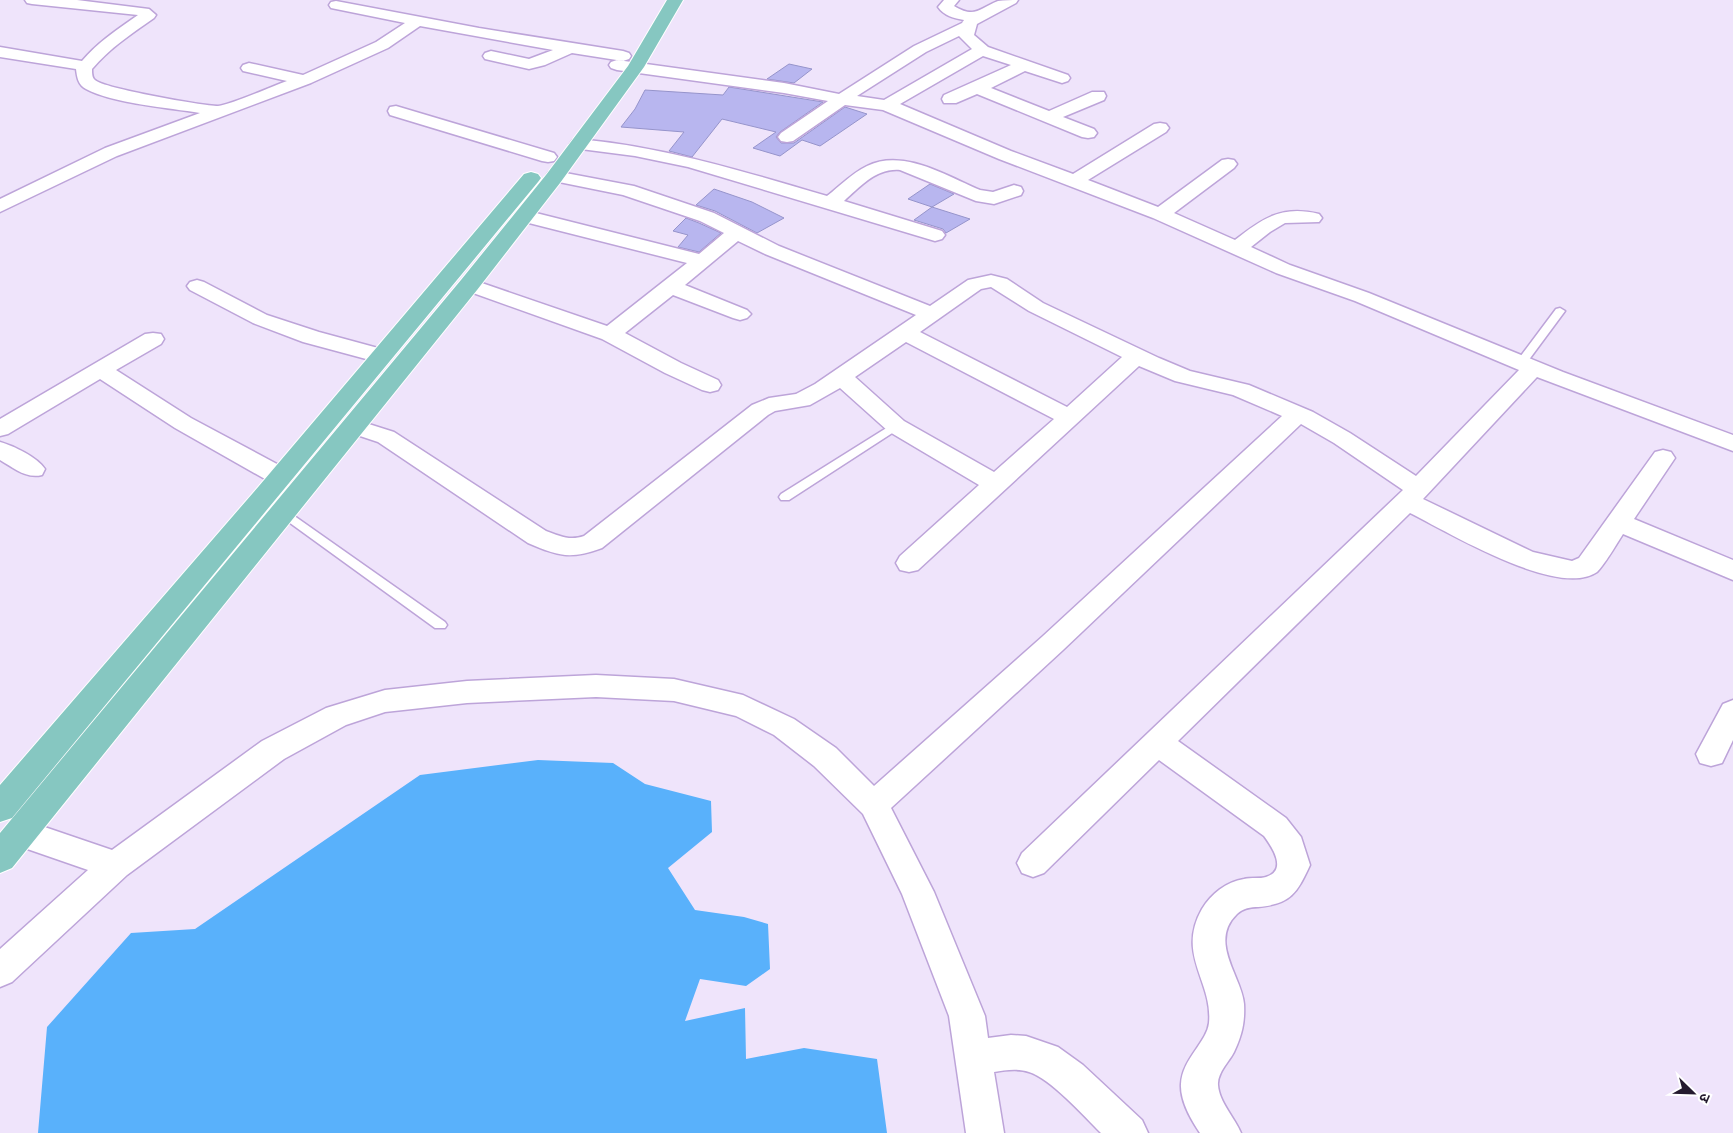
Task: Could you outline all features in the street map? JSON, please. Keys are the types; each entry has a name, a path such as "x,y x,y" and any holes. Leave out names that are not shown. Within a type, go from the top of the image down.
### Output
{"main road":[{"path":"0,808 381,356 552,166 579,144 625,63 656,0"},
{"path":"0,858 524,216 582,115 675,0"}],"street":[{"path":"32,0 144,12 149,15 98,52 86,66 84,69 85,78 90,86 132,98 221,111"},
{"path":"360,10 376,0"},
{"path":"952,0 945,7 949,11 972,22"},
{"path":"787,137 920,49 1011,0"},
{"path":"336,5 417,22 570,48 625,63 806,91 841,100 887,105 1073,182 1160,214 1283,270 1362,297 1527,366 1733,443"},
{"path":"0,206 111,152 305,80 382,45 417,22"},
{"path":"972,22 966,36 982,50 1062,78"},
{"path":"491,56 529,64 540,62 570,48"},
{"path":"887,105 982,50"},
{"path":"0,52 86,66"},
{"path":"950,99 978,88 1024,65"},
{"path":"249,68 305,80"},
{"path":"978,88 1088,133"},
{"path":"1049,117 1098,96"},
{"path":"396,111 552,166 707,217 772,250 932,314"},
{"path":"1073,182 1160,128"},
{"path":"579,144 597,145 696,163 832,202 935,235"},
{"path":"832,202 873,168 892,163 903,165 987,198 1014,191"},
{"path":"1160,214 1228,164"},
{"path":"1237,248 1285,215 1312,218"},
{"path":"524,216 614,236 703,261"},
{"path":"610,334 671,287 737,232"},
{"path":"353,426 386,437 537,537 563,548 577,548 593,542 760,410 769,405 802,400 841,377 975,284 991,280 1000,283 1036,307 1137,356 1183,376 1241,390 1298,414 1342,438 1413,495 1526,560 1573,570 1588,565 1663,458"},
{"path":"469,285 610,334 673,368 710,385"},
{"path":"197,286 260,319 311,337 381,356"},
{"path":"671,287 740,314"},
{"path":"905,333 1069,417"},
{"path":"0,430 153,338"},
{"path":"908,563 1137,356"},
{"path":"1033,863 1413,495 1527,366"},
{"path":"101,370 182,423 281,476"},
{"path":"841,377 896,426 995,484"},
{"path":"874,805 1052,643 1298,414"},
{"path":"0,450 32,469"},
{"path":"1618,522 1733,571"},
{"path":"0,971 116,865 273,750 336,716 385,701 467,692 596,686 674,690 743,706 784,727 825,757 874,805 918,892 964,1007 985,1133"},
{"path":"1711,754 1733,712"},
{"path":"1158,742 1274,827 1290,847 1294,865 1287,880 1274,890 1244,893 1226,903 1214,919 1209,938 1212,964 1226,1000 1227,1024 1222,1041 1202,1070 1199,1085 1205,1108 1222,1133"},
{"path":"21,833 116,865"},
{"path":"973,1059 1008,1052 1034,1055 1057,1066 1129,1133"}],"lane":[{"path":"1527,366 1560,311"},
{"path":"785,497 896,426"},
{"path":"283,512 440,625"}],"water":[{"path":"538,760 613,763 645,784 711,801 712,832 668,868 695,910 744,917 768,924 770,969 746,986 700,979 685,1021 745,1008 746,1059 804,1048 877,1059 887,1133 38,1133 47,1027 131,933 195,929 420,775"}],"building":[{"path":"789,64 812,69 794,83 767,79"},
{"path":"729,87 823,102 780,132 776,137 781,143 794,143 845,107 867,114 820,146 802,140 780,156 753,148 776,132 722,119 692,157 669,151 684,132 621,127 635,109 645,90 723,95"},
{"path":"930,184 954,194 932,207 908,199"},
{"path":"714,189 752,202 784,218 757,233 715,211 696,205"},
{"path":"932,207 970,219 946,233 943,229 914,220"},
{"path":"686,218 721,233 699,252 678,247 688,235 673,231"}]}
